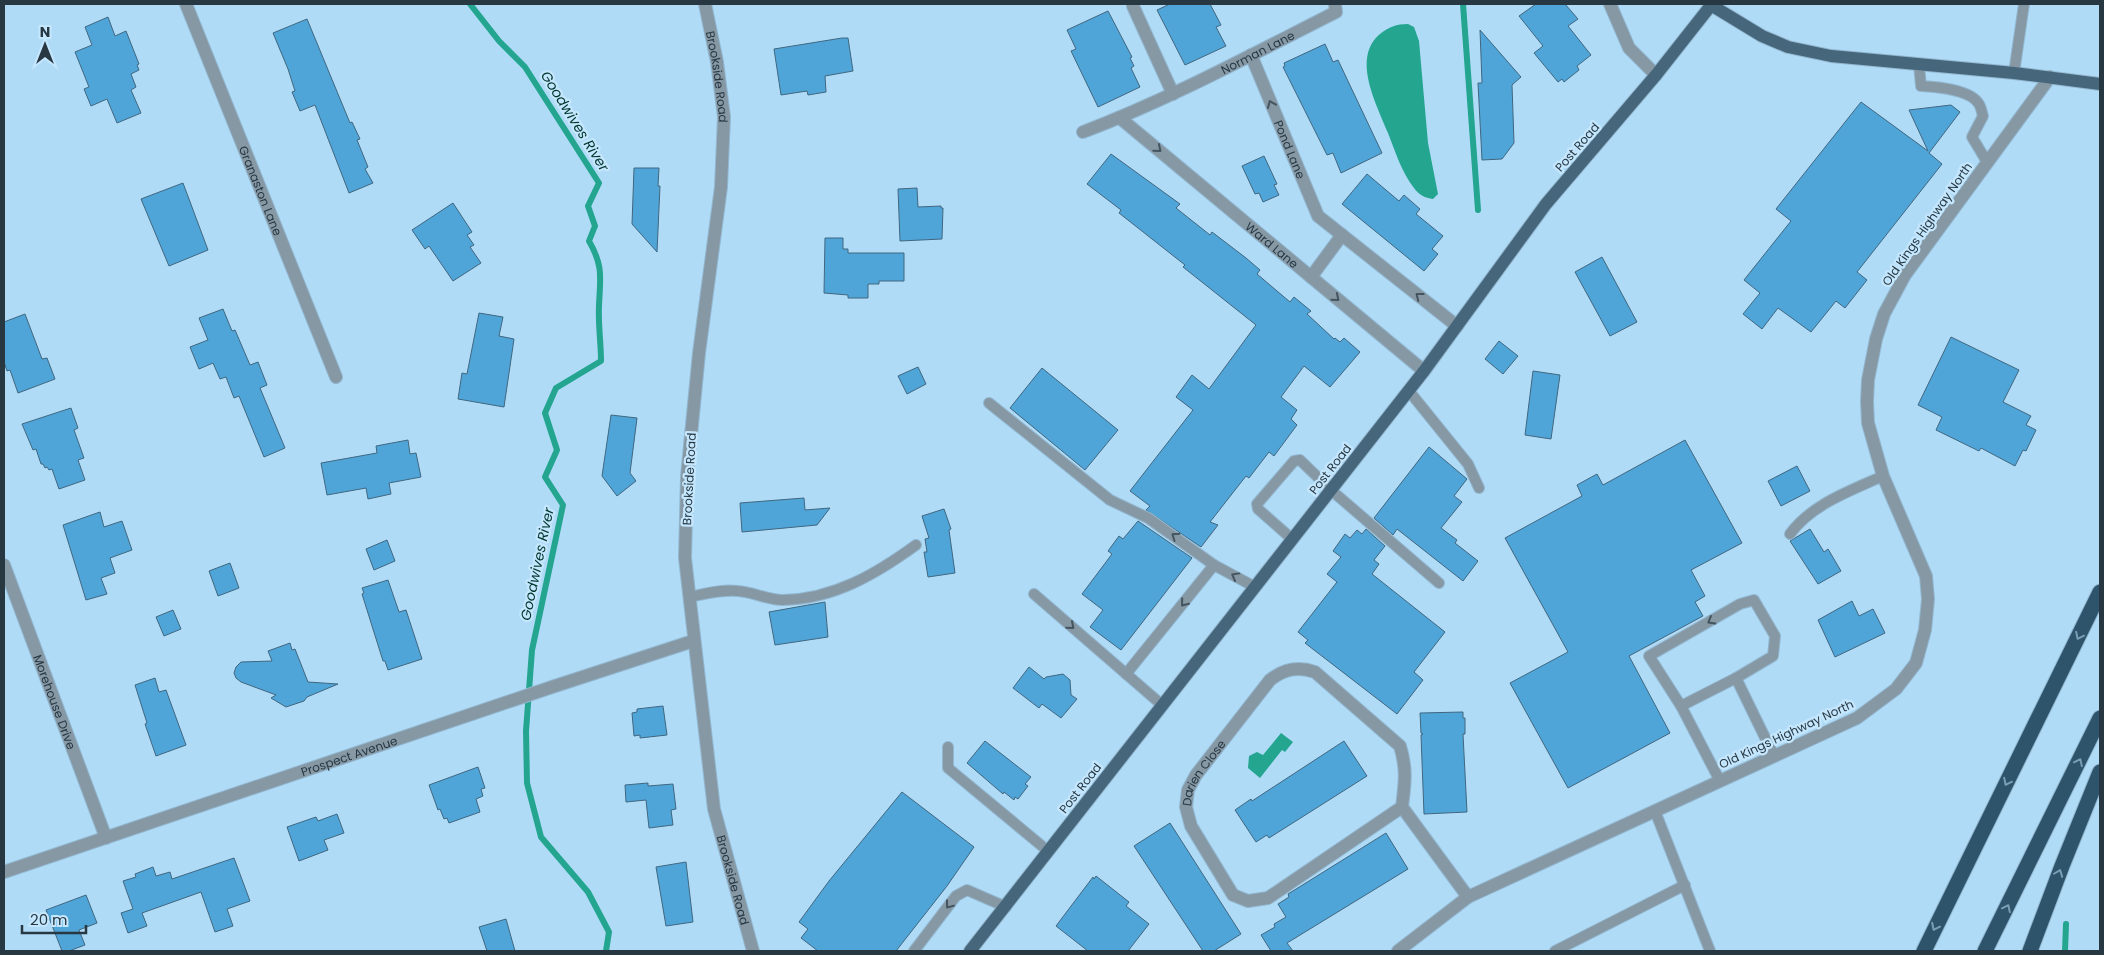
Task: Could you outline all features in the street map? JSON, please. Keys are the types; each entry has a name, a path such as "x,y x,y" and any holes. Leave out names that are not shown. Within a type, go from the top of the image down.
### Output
{"highway":[{"path":"1924,951 2100,592"},
{"path":"1985,951 2100,718"},
{"path":"2030,951 2100,772"}],"main road":[{"name":"Post Road","path":"970,951 1409,391 1546,204 1656,75 1711,4"},
{"path":"1711,4 1762,36 1788,47 1831,56 2014,73 2100,84"}],"street":[{"name":"Granaston Lane","path":"186,4 336,377"},
{"name":"Brookside Road","path":"705,4 717,62 724,117 721,187 699,353 687,483 685,558 693,641 714,809 753,951"},
{"name":"Norman Lane","path":"1083,132 1173,94 1336,12 1335,4"},
{"path":"1610,4 1629,48 1656,75"},
{"path":"1132,6 1173,94"},
{"name":"Pond Lane","path":"1250,55 1318,216 1457,326"},
{"name":"Old Kings Highway North","path":"1398,951 1468,897 1857,718 1896,689 1916,663 1925,630 1928,599 1926,576 1883,476 1870,432 1867,402 1871,359 1884,314 1905,275 2050,77"},
{"name":"Ward Lane","path":"1120,118 1424,371"},
{"path":"1311,277 1342,235"},
{"name":"Morehouse Drive","path":"4,565 106,838"},
{"name":"Prospect Avenue","path":"4,872 693,641"},
{"name":"Darien Close","path":"1303,668 1315,672 1400,746 1405,762 1402,807 1268,898 1248,901 1233,895 1191,826 1186,807 1188,790 1196,775 1270,680 1279,673 1303,668"},
{"path":"1402,807 1468,897"}],"lane":[{"path":"2014,73 2024,4"},
{"path":"1919,65 1921,86 1945,88 1965,94 1979,104 1983,116 1972,137 1988,162"},
{"path":"1409,391 1468,464 1479,488"},
{"path":"989,403 1110,500 1148,518 1214,565 1255,587"},
{"path":"1292,539 1258,509 1258,502 1297,460 1303,461 1331,490 1439,583"},
{"path":"1790,534 1801,520 1839,496 1883,476"},
{"path":"689,597 717,591 738,591 782,600 819,596 848,587 892,563 916,546"},
{"path":"1126,674 1214,565"},
{"path":"1034,594 1162,705"},
{"path":"1681,706 1736,678 1773,656 1775,636 1754,600 1740,604 1649,656 1681,706 1720,781"},
{"path":"1736,678 1774,756"},
{"path":"948,747 948,768 1048,851"},
{"path":"1655,811 1710,951"},
{"path":"1555,951 1569,948 1685,885"},
{"path":"914,951 956,896 967,890 1006,906"}],"shaded area":[{"path":"1408,24 1414,27 1419,41 1428,143 1438,194 1433,199 1418,193 1402,169 1373,96 1367,68 1367,56 1372,44 1380,34 1393,26"},
{"path":"1281,733 1293,742 1285,752 1282,750 1260,778 1248,768 1249,756 1257,752 1263,755"}],"building":[{"path":"1170,4 1210,4 1221,25 1216,27 1226,46 1185,65 1157,10"},
{"path":"1536,4 1565,4 1578,19 1568,26 1591,55 1577,66 1579,70 1564,82 1562,79 1558,82 1534,53 1543,46 1519,16"},
{"path":"1108,11 1132,57 1130,58 1134,66 1131,68 1140,87 1098,107 1071,51 1076,49 1067,30"},
{"path":"108,17 115,36 126,31 139,64 137,65 139,70 131,74 136,87 131,90 141,113 117,123 107,99 91,106 84,89 89,87 75,52 92,45 85,27"},
{"path":"307,19 350,123 352,122 360,139 357,140 368,167 365,169 373,183 349,193 315,105 300,111 292,92 295,91 288,69 273,33"},
{"path":"1480,30 1521,77 1512,85 1514,143 1502,159 1482,160 1478,83 1482,83"},
{"path":"848,38 853,71 825,76 826,92 808,95 807,91 781,95 774,49"},
{"path":"1325,44 1333,62 1338,60 1382,153 1341,173 1333,153 1327,155 1283,67 1285,66 1284,63"},
{"path":"1861,102 1928,151 1909,110 1951,105 1960,112 1929,153 1942,164 1857,272 1867,280 1845,308 1836,301 1811,332 1778,308 1762,329 1743,314 1760,293 1744,280 1791,221 1776,209"},
{"path":"1111,154 1180,204 1176,208 1210,235 1212,232 1246,258 1260,270 1257,274 1290,302 1294,297 1311,311 1307,314 1334,339 1340,342 1344,338 1360,352 1330,387 1304,366 1281,397 1297,410 1291,419 1297,425 1274,456 1269,452 1249,478 1246,476 1210,522 1218,525 1201,547 1146,510 1150,506 1130,491 1193,410 1176,397 1192,375 1209,389 1256,325 1183,267 1185,265 1119,213 1121,210 1087,184"},
{"path":"1264,156 1277,184 1274,185 1279,195 1263,202 1259,193 1255,194 1242,166"},
{"path":"634,168 659,168 657,252 632,224"},
{"path":"1367,174 1399,201 1404,195 1420,209 1416,214 1443,236 1432,249 1438,254 1424,271 1342,204"},
{"path":"183,183 208,250 169,266 141,199"},
{"path":"917,188 918,207 941,206 943,208 942,239 900,241 898,189"},
{"path":"453,203 472,232 467,235 474,245 470,247 481,263 453,281 429,246 425,249 412,230"},
{"path":"825,238 843,238 843,249 848,249 848,253 904,253 904,281 879,281 879,284 868,284 868,298 848,298 848,295 824,293"},
{"path":"1602,257 1637,322 1610,336 1575,272"},
{"path":"223,309 232,331 235,330 250,365 258,362 267,385 260,388 285,448 264,457 239,396 234,398 226,377 220,379 213,363 199,369 190,347 208,340 199,318"},
{"path":"479,313 503,317 499,336 514,339 504,407 458,399 462,373 467,374"},
{"path":"25,314 42,359 47,358 55,379 18,393 10,370 7,371 4,362 4,322"},
{"path":"1951,337 2019,370 2003,402 2031,416 2026,425 2036,430 2026,451 2023,450 2015,466 1981,448 1979,451 1936,430 1942,417 1918,405"},
{"path":"1499,341 1518,356 1503,374 1485,359"},
{"path":"918,367 926,384 907,394 898,376"},
{"path":"1042,368 1118,430 1085,470 1010,408"},
{"path":"1533,371 1560,375 1551,439 1525,435"},
{"path":"71,408 78,428 74,430 84,458 78,460 85,480 59,489 52,469 49,470 41,464 36,449 33,450 22,424"},
{"path":"611,415 637,418 630,473 636,481 617,496 602,476"},
{"path":"408,440 410,454 416,453 421,477 389,483 391,494 368,499 366,488 327,495 321,463 377,453 376,446"},
{"path":"1685,440 1742,543 1691,570 1705,596 1695,602 1703,616 1629,656 1670,733 1568,788 1510,683 1568,652 1505,538 1582,496 1577,485 1597,474 1603,485"},
{"path":"1429,447 1467,479 1454,496 1462,502 1441,528 1457,540 1455,543 1478,561 1463,581 1397,529 1393,535 1374,518"},
{"path":"1797,466 1810,491 1781,506 1768,481"},
{"path":"804,498 805,510 830,508 817,525 742,532 740,503"},
{"path":"944,509 951,529 949,530 955,573 928,577 924,552 927,552 925,539 929,538 922,516"},
{"path":"100,512 104,527 122,521 132,550 110,558 115,573 101,578 107,594 86,600 63,525"},
{"path":"1138,521 1192,558 1121,650 1090,627 1103,610 1082,594 1112,554 1108,551 1119,536 1123,539"},
{"path":"1366,529 1385,546 1374,560 1379,564 1372,574 1445,632 1414,672 1423,680 1397,714 1305,643 1308,640 1298,632 1337,582 1327,574 1341,557 1333,551 1345,534 1350,538 1357,530 1362,534"},
{"path":"1810,529 1824,552 1828,549 1841,571 1818,584 1790,541"},
{"path":"387,540 395,561 374,570 366,549"},
{"path":"230,563 239,588 218,596 209,571"},
{"path":"388,580 399,612 406,610 422,659 388,670 385,661 383,661 362,594 364,593 362,588"},
{"path":"1852,601 1859,616 1873,609 1885,633 1835,657 1818,620"},
{"path":"825,602 828,637 775,645 769,612"},
{"path":"173,610 181,629 164,636 156,617"},
{"path":"290,643 292,650 295,649 308,682 338,684 307,697 304,701 286,707 271,698 276,695 241,682 236,678 234,673 236,667 241,662 272,661 268,651"},
{"path":"1029,667 1044,679 1063,674 1070,680 1071,695 1077,699 1061,718 1042,704 1039,708 1013,688"},
{"path":"155,678 159,692 166,690 186,745 156,756 135,685"},
{"path":"663,706 667,735 640,738 640,735 634,736 632,713 637,712 637,709"},
{"path":"1463,712 1463,718 1465,718 1465,734 1463,734 1467,812 1424,814 1421,735 1423,734 1421,733 1420,713"},
{"path":"985,741 1031,777 1025,784 1028,786 1018,799 1015,797 1014,800 1004,792 1003,794 967,763"},
{"path":"1344,741 1367,776 1269,838 1267,835 1256,842 1235,810"},
{"path":"478,767 485,788 481,789 483,796 476,799 480,812 449,823 447,818 444,819 440,809 438,810 429,785"},
{"path":"648,783 648,786 673,784 676,809 671,810 673,825 649,828 646,800 626,802 625,785"},
{"path":"902,792 974,847 947,886 896,951 818,951 801,938 808,929 799,922 829,881"},
{"path":"337,814 344,833 324,840 328,850 299,861 287,827 316,817 318,821"},
{"path":"1170,823 1241,934 1214,951 1203,951 1134,846"},
{"path":"1386,833 1408,869 1287,943 1293,951 1271,951 1261,935 1275,927 1274,924 1286,917 1278,904 1289,897 1288,894"},
{"path":"234,858 250,901 227,909 233,926 215,932 201,892 142,913 147,926 128,933 121,913 133,909 123,881 136,877 135,874 153,867 156,876 170,872 172,879"},
{"path":"686,862 693,922 666,926 656,867"},
{"path":"1096,876 1129,902 1126,906 1149,924 1128,951 1088,951 1056,926 1093,877 1094,879"},
{"path":"86,895 97,923 79,930 85,945 69,951 62,951 46,910"},
{"path":"506,919 515,951 487,951 479,927"}],"waterway":[{"name":"Goodwives River","path":"470,4 499,41 525,67 599,183 588,206 595,226 589,241 597,258 600,273 601,361 556,388 545,413 557,450 545,477 563,505 532,650 526,731 527,783 541,837 588,892 609,932 606,951"},
{"path":"1463,4 1478,210"},
{"path":"2065,951 2066,924"}]}
